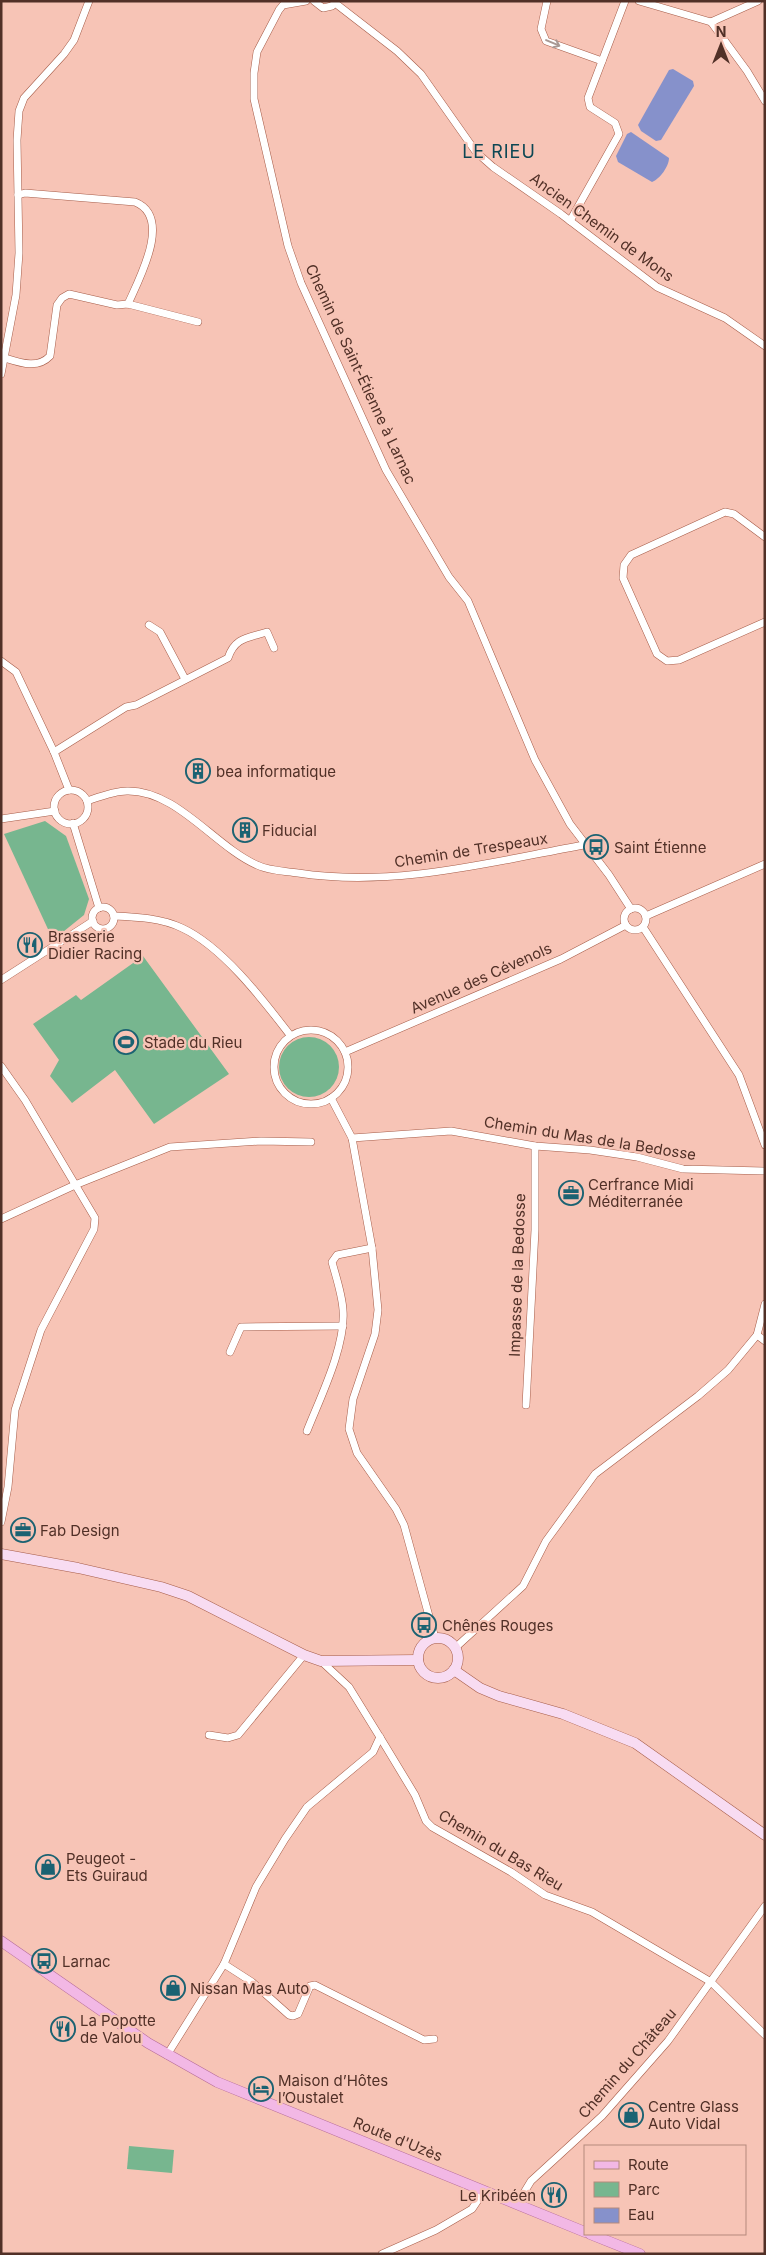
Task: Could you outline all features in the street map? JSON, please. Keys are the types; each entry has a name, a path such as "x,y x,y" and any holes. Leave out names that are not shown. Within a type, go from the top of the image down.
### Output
{"main road":[{"name":"Route d'Uzès","path":"1,1941 167,2054 217,2082 584,2232"},
{"path":"592,2235 640,2254"}],"street":[{"path":"1,374 6,358 16,294 19,253 17,140 19,112 24,98 64,54 74,40 89,1"},
{"path":"275,1 283,4 306,1"},
{"path":"314,1 323,8 336,2"},
{"path":"547,1 541,29 546,41 602,61"},
{"path":"570,220 619,134 615,123 590,107 588,98 625,1"},
{"path":"639,1 711,22 747,71 765,101"},
{"path":"711,22 758,1"},
{"name":"Ancien Chemin de Mons","path":"336,2 397,51 421,74 476,152 493,167 570,220 657,287 725,318 765,346"},
{"name":"Chemin de Saint-Étienne à Larnac","path":"283,4 270,24 257,52 254,99 288,246 386,470 449,577 468,602 535,760 570,824 631,909"},
{"path":"18,194 135,202 143,205 152,217 152,234 146,262 128,304"},
{"path":"6,358 38,365 50,356 57,305 62,298 69,294 117,305 128,304 198,322"},
{"path":"765,537 734,514 725,512 631,555 624,565 623,578 657,654 667,661 679,660 765,622"},
{"path":"149,625 160,632 185,679"},
{"path":"54,752 126,707 136,705 228,658 237,641 267,632 274,648"},
{"path":"1,660 16,672 54,752 69,790"},
{"path":"69,790 80,792 87,801 88,807 83,818 73,823 60,819 54,805 59,795 69,790"},
{"name":"Chemin de Trespeaux","path":"87,801 127,791 146,794 168,802 235,852 258,866 312,876 394,877 584,844"},
{"path":"1,819 55,810"},
{"path":"73,823 99,908"},
{"path":"646,916 765,864"},
{"path":"99,908 108,908 114,916 113,923 108,928 100,928 93,921 94,912 99,908"},
{"path":"643,927 636,930 626,925 626,914 631,909 642,910 646,916 643,927 739,1075 765,1145"},
{"path":"114,916 150,918 174,925 208,944 226,960 290,1036"},
{"path":"1,980 93,921"},
{"name":"Avenue des Cévenols","path":"345,1052 561,959 626,925"},
{"path":"317,1030 334,1038 345,1052 348,1065 346,1078 341,1089 331,1098 321,1103 309,1104 292,1099 279,1087 274,1071 276,1053 282,1043 299,1031 317,1030"},
{"path":"1,1066 25,1100 95,1218 94,1229 41,1330 15,1410 8,1487 1,1522"},
{"path":"331,1098 352,1138 372,1248 378,1310 375,1334 353,1399 349,1428 357,1453 396,1509 404,1526 435,1638"},
{"name":"Chemin du Mas de la Bedosse","path":"352,1138 451,1131 535,1146 590,1150 637,1157 683,1169 765,1171"},
{"path":"1,1218 75,1185 170,1147 261,1141 311,1142"},
{"name":"Impasse de la Bedosse","path":"526,1405 535,1230 535,1146"},
{"path":"307,1431 334,1363 343,1326 344,1310 332,1262 337,1255 372,1248"},
{"path":"455,1648 523,1586 546,1541 594,1474 698,1396 728,1370 757,1335 765,1304"},
{"path":"230,1352 241,1327 343,1326"},
{"path":"757,1335 765,1340"},
{"path":"1,1554 78,1568 179,1593 321,1662 418,1660"},
{"path":"435,1638 446,1640 455,1648 458,1659 454,1670 449,1675 436,1678 424,1672 418,1660 418,1654 424,1644 435,1638"},
{"path":"208,1735 228,1738 238,1735 304,1655"},
{"name":"Chemin du Bas Rieu","path":"321,1662 348,1688 380,1737 432,1827 511,1872 545,1895 592,1912 710,1982 765,2035"},
{"path":"454,1670 480,1688 563,1714 635,1743 765,1835"},
{"path":"167,2054 224,1964 256,1887 285,1839 307,1807 373,1752 380,1737"},
{"name":"Chemin du Château","path":"517,2204 531,2181 602,2116 662,2048 765,1906"},
{"path":"224,1964 252,1982 289,2015 298,2014 306,1990 310,1986 315,1985 424,2040 434,2039"},
{"path":"382,2254 436,2230 472,2209 484,2191"}],"green space":[{"path":"45,821 66,836 89,899 84,915 53,940 4,834"},
{"name":"Stade du Rieu","path":"143,956 229,1074 154,1124 115,1070 72,1103 50,1076 59,1060 33,1024 76,995 81,1000"},
{"path":"303,1037 315,1037 326,1042 334,1050 339,1061 337,1079 326,1092 315,1097 303,1097 292,1092 284,1084 279,1073 279,1061 284,1050 292,1042"},
{"path":"129,2146 174,2150 172,2173 127,2169"}],"water":[{"path":"673,69 693,81 694,86 661,140 656,141 641,131 638,125 669,70"},
{"path":"631,132 669,158 664,172 652,182 618,162 616,156 627,134"}],"place":[{"name":"bea informatique","path":"198,771"},
{"name":"Fiducial","path":"245,830"},
{"name":"Saint Étienne","path":"596,847"},
{"name":"Brasserie Didier Racing","path":"30,945"},
{"name":"Stade du Rieu","path":"126,1042"},
{"name":"Cerfrance Midi Méditerranée","path":"571,1193"},
{"name":"Fab Design","path":"23,1530"},
{"name":"Chênes Rouges","path":"424,1625"},
{"name":"Peugeot - Ets Guiraud","path":"48,1867"},
{"name":"Larnac","path":"44,1961"},
{"name":"Nissan Mas Auto","path":"173,1988"},
{"name":"La Popotte de Valou","path":"63,2029"},
{"name":"Maison d’Hôtes l’Oustalet","path":"261,2089"},
{"name":"Centre Glass Auto Vidal","path":"631,2115"},
{"name":"Le Kribéen","path":"554,2195"}],"district":[{"name":"LE RIEU","path":"499,151"}]}
